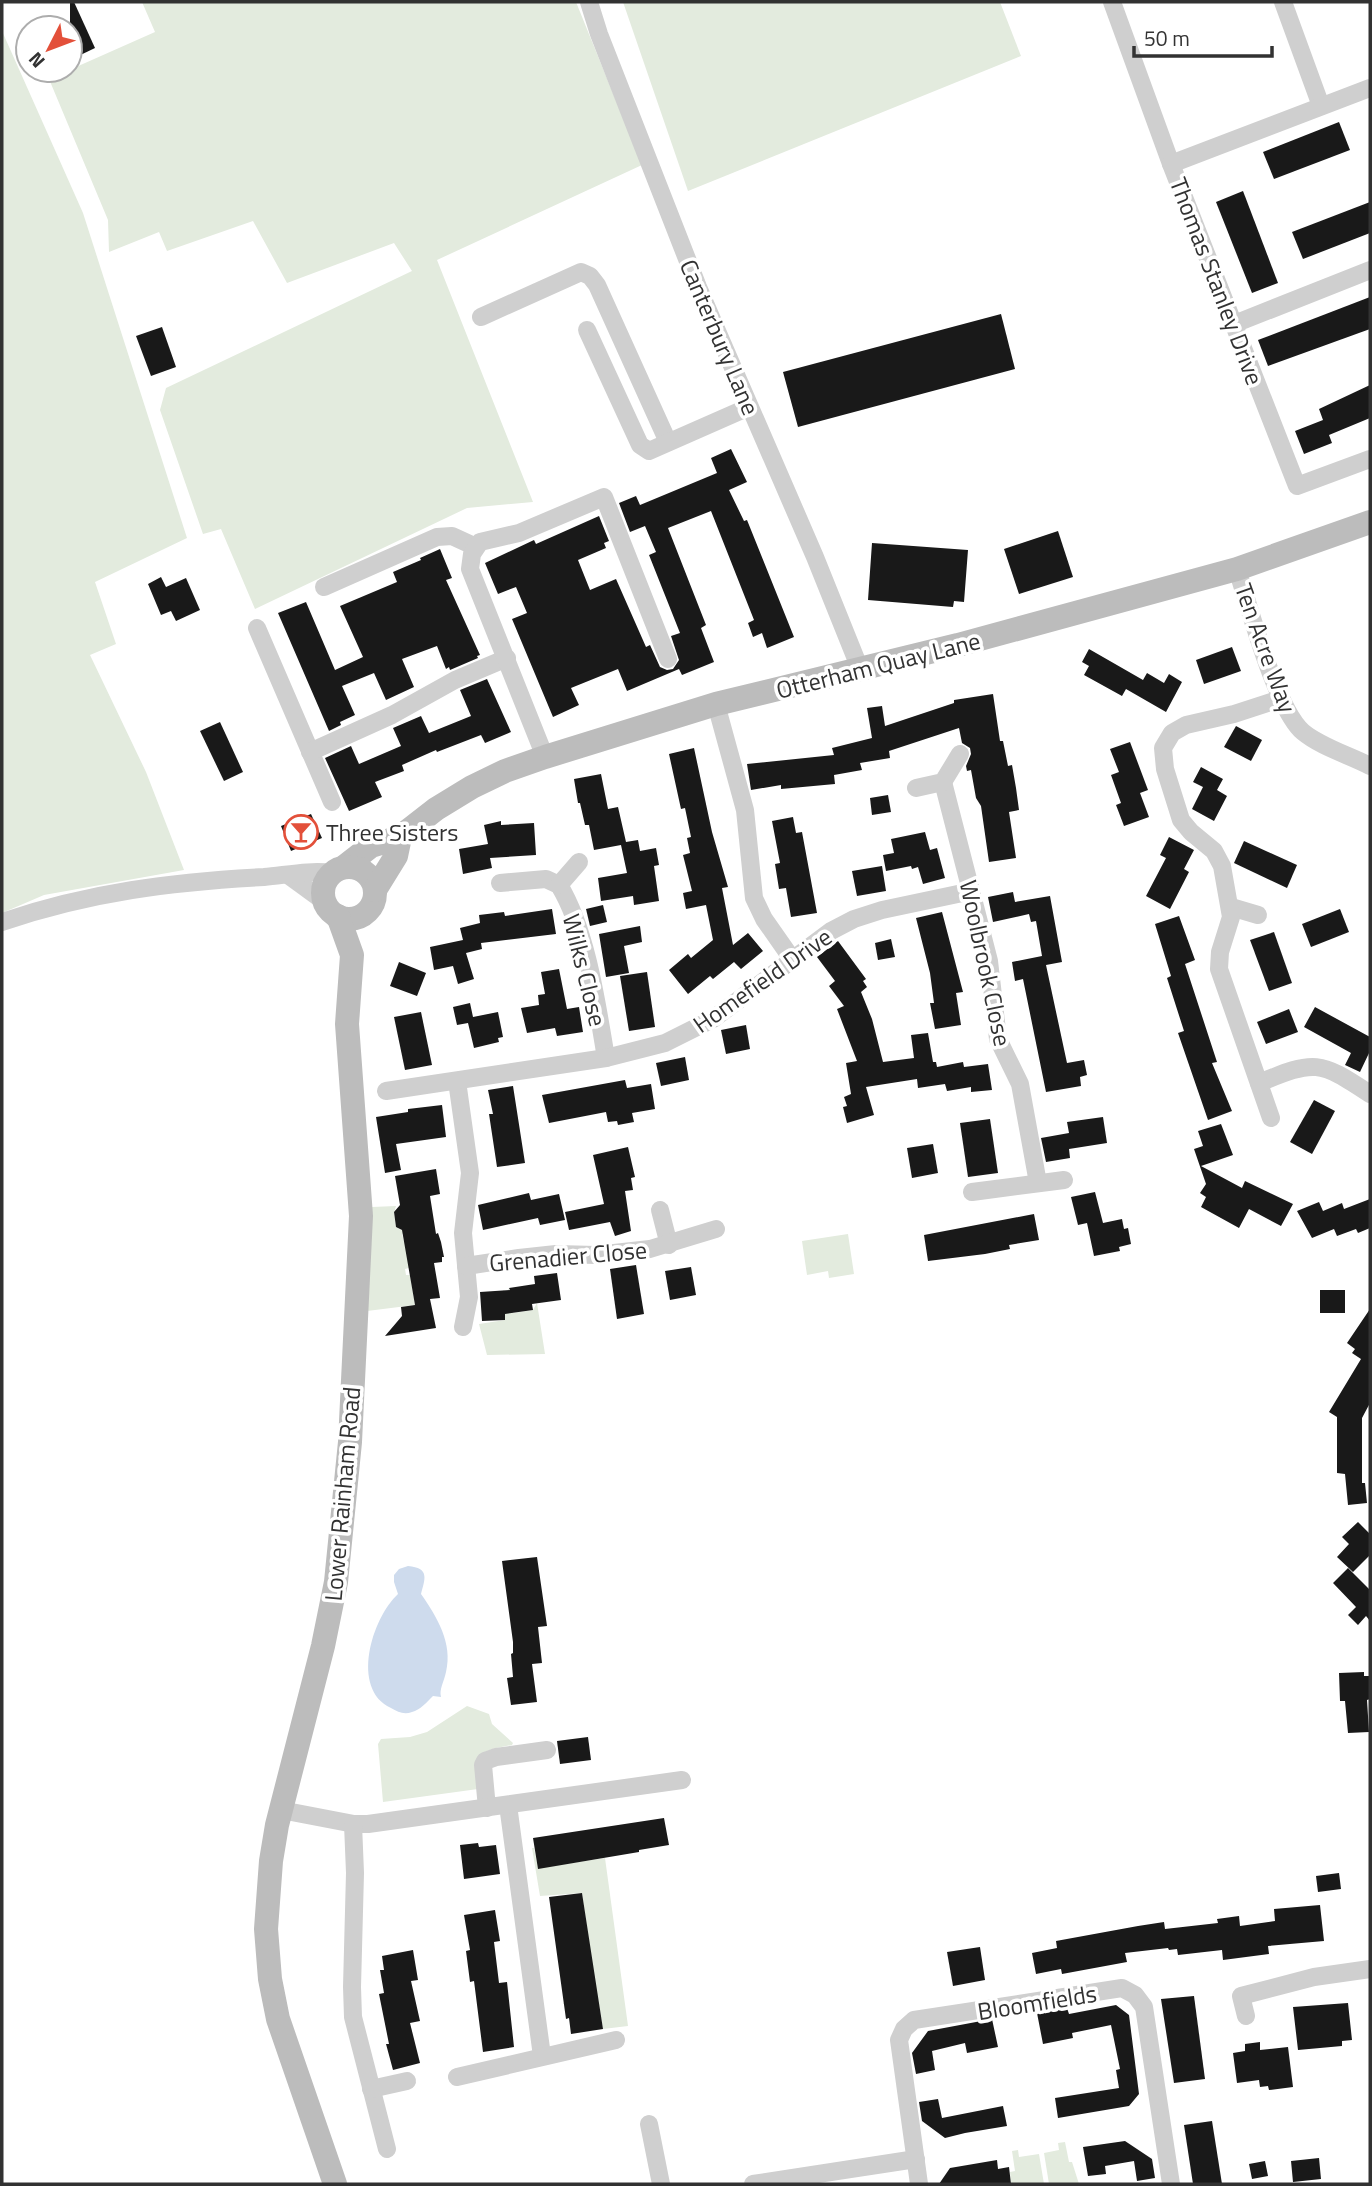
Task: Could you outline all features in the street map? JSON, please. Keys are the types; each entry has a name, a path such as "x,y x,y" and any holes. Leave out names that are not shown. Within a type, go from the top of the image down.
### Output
{"street":[{"name":"Canterbury Lane","path":"589,2 683,248 860,669"},
{"path":"1112,2 1171,164"},
{"path":"1283,2 1321,106"},
{"name":"Thomas Stanley Drive","path":"1370,88 1171,164 1297,486 1370,459"},
{"path":"1234,324 1370,270"},
{"path":"481,317 580,272 590,276 597,285 668,442"},
{"path":"587,330 640,445 649,451 748,407"},
{"path":"545,757 470,569 476,547 483,541 519,533 604,498 668,659"},
{"name":"Otterham Quay Lane","path":"338,870 371,846 400,837 436,809 472,787 505,771 545,757 716,705 1052,620 1237,569 1370,522"},
{"path":"324,587 440,536 455,537 476,547"},
{"name":"Ten Acre Way","path":"1237,569 1280,699 1291,720 1303,732 1370,766"},
{"path":"257,628 332,802"},
{"path":"310,752 392,715 455,680 507,658"},
{"path":"1271,1118 1219,969 1220,952 1231,917 1231,907 1219,858 1181,820 1165,769 1163,748 1172,733 1186,724 1215,720 1280,699"},
{"path":"716,705 745,810 754,898 764,919 792,959"},
{"path":"916,788 943,782 960,754"},
{"name":"Woolbrook Close","path":"943,782 989,961 998,1040 1020,1084 1038,1183"},
{"path":"288,875 332,909 355,918 372,900 396,856 400,837"},
{"name":"Wilks Close","path":"559,885 579,862"},
{"path":"2,922 103,893 183,882 288,875 314,870 358,869 365,872 370,877 372,900"},
{"path":"332,909 324,886 338,870"},
{"name":"Wilks Close","path":"500,883 545,879 559,885 568,902 591,975 606,1058"},
{"name":"Homefield Drive","path":"386,1091 606,1058 665,1043 699,1027 831,931 855,919 882,910 972,891"},
{"name":"Lower Rainham Road","path":"352,955 367,932 372,900"},
{"path":"1231,907 1258,915"},
{"name":"Lower Rainham Road","path":"332,909 352,955 347,1024 361,1202 346,1493 339,1565 328,1626 281,1810 271,1861 266,1947 278,2019 335,2184"},
{"path":"1259,1083 1308,1065 1327,1069 1370,1094"},
{"name":"Grenadier Close","path":"457,1080 470,1173 463,1233 469,1297 463,1327"},
{"path":"972,1192 1064,1180"},
{"name":"Grenadier Close","path":"660,1210 669,1245"},
{"name":"Grenadier Close","path":"466,1266 544,1255 608,1254 669,1245 716,1229"},
{"path":"487,1808 483,1765 485,1761 547,1750"},
{"path":"281,1810 353,1824 409,1819 682,1780"},
{"path":"508,1805 542,2056"},
{"path":"353,1824 355,1873 352,2002 355,2027 387,2149"},
{"path":"1246,2016 1241,1996 1314,1977 1370,1969"},
{"name":"Bloomfields","path":"919,2184 898,2040 914,2020 1122,1988 1135,1995 1144,2007 1171,2184"},
{"path":"457,2077 616,2040"},
{"path":"372,2089 407,2081"},
{"path":"649,2124 661,2184"},
{"path":"753,2184 916,2159"}],"shaded area":[{"path":"142,2 576,2 642,165 437,260 533,502 467,508 255,609 221,529 203,534 160,410 166,388 412,271 394,243 287,283 253,221 167,251 159,232 109,252 108,220 51,84 84,84 84,63 155,32"},
{"path":"623,2 1000,2 1021,56 688,191"},
{"path":"2,31 14,58 14,84 26,84 83,213 187,538 95,582 116,644 90,655 146,772 184,870 44,895 2,913"},
{"path":"396,1206 396,1227 401,1230 418,1227 402,1234 404,1242 412,1241 416,1266 405,1269 406,1275 410,1275 415,1305 367,1311 372,1207"},
{"path":"848,1234 854,1274 829,1278 828,1271 807,1275 802,1241"},
{"path":"509,1288 513,1313 533,1310 537,1303 545,1354 487,1355 479,1324 505,1320 503,1290 507,1292"},
{"path":"467,1706 489,1714 492,1724 513,1743 485,1752 481,1756 478,1789 383,1802 378,1744 381,1739 410,1737 427,1732"},
{"path":"532,1848 538,1868 605,1858 628,2026 603,2029 598,1999 563,2004 591,1956 582,1893 540,1896"},
{"path":"1065,2142 1069,2162 1072,2162 1079,2184 1049,2184 1044,2153 1059,2150 1058,2143"},
{"path":"1018,2150 1019,2157 1039,2154 1044,2184 1011,2184 1010,2172 1015,2171 1012,2151"}],"water":[{"path":"408,1566 423,1572 421,1594 442,1631 448,1661 441,1697 433,1696 418,1710 401,1713 378,1699 371,1686 368,1670 369,1653 380,1619 398,1594 394,1575 399,1569"}],"building":[{"path":"70,2 74,2 79,14 70,14"},
{"path":"84,24 95,48 84,53"},
{"path":"1339,122 1350,150 1274,179 1263,152"},
{"path":"1243,191 1278,283 1252,293 1216,202"},
{"path":"1370,202 1370,233 1303,259 1292,232"},
{"path":"1370,297 1370,329 1268,366 1258,340"},
{"path":"1001,314 1015,369 798,427 783,372"},
{"path":"162,327 176,367 151,376 136,336"},
{"path":"1370,385 1370,418 1329,435 1332,443 1304,454 1295,431 1323,420 1319,409"},
{"path":"731,449 747,482 729,490 744,521 747,520 794,637 767,648 762,633 753,637 748,623 754,620 711,511 668,528 706,625 701,628 714,662 682,675 679,669 627,691 618,669 571,688 579,705 553,717 512,619 527,613 516,587 498,594 485,563 534,540 536,544 599,516 609,541 604,543 606,548 578,560 590,590 616,579 646,647 650,645 660,667 673,669 679,660 671,636 680,633 649,555 656,552 645,526 630,532 619,503 636,496 640,505 717,473 711,458"},
{"path":"1058,531 1073,577 1019,594 1004,549"},
{"path":"872,543 968,550 964,602 954,601 953,607 868,600"},
{"path":"440,549 452,578 446,580 480,655 450,670 449,667 446,669 437,646 402,659 414,687 386,700 374,673 342,686 355,715 329,731 278,613 306,602 335,670 363,657 340,606 397,582 393,572"},
{"path":"161,577 166,587 186,578 200,610 176,621 171,611 161,615 148,584"},
{"path":"1232,647 1241,671 1204,684 1196,660"},
{"path":"1089,649 1143,680 1147,673 1164,683 1169,674 1182,682 1166,712 1126,689 1122,696 1084,675 1089,666 1082,662"},
{"path":"487,679 511,732 485,743 481,735 402,765 404,771 375,782 382,797 349,811 325,758 351,746 359,764 401,746 393,728 421,716 429,733 471,716 460,690"},
{"path":"993,694 1000,741 1003,741 1008,766 1012,765 1016,788 1019,810 1009,812 1016,858 989,862 981,806 976,798 971,770 967,771 966,766 971,754 970,748 962,743 959,728 889,751 890,758 860,763 862,770 834,775 835,784 781,789 781,785 751,790 747,764 834,755 832,748 872,738 867,708 882,706 885,726 954,703 954,700"},
{"path":"220,722 243,772 224,781 200,731"},
{"path":"1236,726 1262,740 1251,761 1224,747"},
{"path":"1130,742 1148,790 1140,793 1149,817 1124,826 1116,805 1121,803 1111,775 1119,772 1110,749"},
{"path":"694,748 712,832 728,887 722,888 733,945 748,933 763,951 741,969 734,962 713,979 710,976 688,994 669,970 688,954 691,958 713,940 706,905 686,909 683,893 692,891 683,855 690,853 687,838 691,837 685,808 681,809 669,754"},
{"path":"1201,767 1223,779 1217,790 1227,796 1214,821 1192,809 1203,787 1193,782"},
{"path":"601,774 608,809 618,807 626,842 638,840 640,851 656,848 659,865 654,866 659,901 634,905 633,896 601,901 598,878 627,873 621,845 594,850 589,825 585,825 578,803 574,779"},
{"path":"888,795 891,812 872,815 870,798"},
{"name":"Three Sisters","path":"311,814 322,838 291,851 281,826"},
{"path":"793,817 796,833 802,832 817,913 791,917 786,888 779,889 775,864 780,863 772,821"},
{"path":"501,821 501,825 534,823 536,855 490,858 492,868 463,874 459,849 488,844 484,825"},
{"path":"925,832 930,850 937,848 945,878 923,884 918,867 886,871 883,855 894,853 891,839"},
{"path":"1169,837 1194,850 1184,869 1189,872 1170,909 1146,896 1166,858 1160,855"},
{"path":"1244,841 1297,865 1287,888 1234,863"},
{"path":"882,866 886,891 857,896 852,871"},
{"path":"1013,892 1015,902 1050,896 1062,962 1046,965 1067,1063 1084,1060 1087,1075 1080,1077 1081,1086 1046,1092 1023,979 1015,981 1012,962 1042,956 1036,921 1031,922 1029,914 993,922 988,897"},
{"path":"603,905 607,922 590,926 586,909"},
{"path":"552,909 556,934 481,943 482,949 466,953 474,979 458,984 453,966 434,970 430,947 463,940 460,928 480,923 479,915 504,912 505,916"},
{"path":"1340,909 1349,932 1311,947 1302,924"},
{"path":"942,912 963,992 956,993 961,1025 935,1029 930,1003 934,1003 930,973 916,918"},
{"path":"1179,916 1195,960 1185,964 1217,1062 1212,1063 1232,1111 1208,1120 1178,1033 1184,1031 1167,978 1171,976 1155,924"},
{"path":"640,926 642,942 624,946 629,973 606,977 599,934"},
{"path":"1274,932 1292,983 1269,991 1250,940"},
{"path":"891,939 895,957 878,960 875,943"},
{"path":"838,941 866,979 863,981 867,987 861,992 872,1019 883,1062 914,1058 911,1035 928,1033 933,1062 936,1062 937,1067 963,1062 964,1067 988,1064 992,1090 971,1092 971,1087 947,1091 945,1084 918,1088 917,1079 866,1087 874,1115 847,1123 843,1107 847,1106 844,1097 851,1094 846,1063 857,1061 837,1009 844,1006 829,986 835,981 817,957"},
{"path":"399,962 426,973 417,996 390,986"},
{"path":"559,969 567,1009 579,1007 583,1032 557,1036 555,1028 527,1033 521,1008 539,1005 538,995 545,994 541,972"},
{"path":"647,972 655,1027 629,1031 620,976"},
{"path":"470,1003 473,1017 498,1012 503,1037 498,1038 499,1042 474,1048 468,1023 457,1025 453,1007"},
{"path":"1315,1007 1370,1037 1370,1051 1360,1072 1345,1065 1351,1053 1304,1027"},
{"path":"1289,1009 1298,1032 1266,1044 1257,1022"},
{"path":"421,1012 432,1065 405,1070 394,1017"},
{"path":"746,1025 750,1049 726,1054 721,1030"},
{"path":"685,1057 689,1080 661,1086 656,1063"},
{"path":"625,1080 627,1088 651,1084 655,1109 632,1113 634,1122 618,1125 617,1121 608,1122 606,1112 549,1123 542,1095"},
{"path":"513,1086 525,1163 497,1167 489,1114 493,1114 488,1090"},
{"path":"1314,1100 1335,1111 1312,1154 1290,1142"},
{"path":"442,1105 446,1137 396,1144 401,1170 385,1173 376,1117 408,1112 408,1109"},
{"path":"1103,1117 1107,1143 1069,1149 1070,1158 1046,1162 1041,1138 1069,1133 1067,1122"},
{"path":"990,1119 998,1173 968,1177 960,1123"},
{"path":"1221,1124 1233,1155 1201,1166 1242,1188 1245,1181 1293,1204 1281,1226 1249,1209 1239,1228 1201,1207 1206,1197 1200,1193 1206,1184 1194,1149 1203,1146 1198,1131"},
{"path":"933,1144 938,1173 912,1178 907,1148"},
{"path":"628,1147 635,1177 631,1178 633,1190 625,1191 631,1231 615,1236 610,1222 569,1230 565,1212 604,1204 593,1155"},
{"path":"436,1169 440,1194 430,1196 436,1234 438,1233 444,1257 442,1262 434,1263 440,1298 430,1299 436,1328 385,1336 402,1316 401,1307 415,1305 402,1230 396,1227 394,1212 400,1205 395,1176"},
{"path":"1095,1192 1103,1223 1122,1219 1124,1229 1128,1228 1131,1244 1119,1247 1120,1251 1094,1256 1087,1223 1078,1225 1071,1197"},
{"path":"529,1193 531,1200 559,1194 565,1220 540,1225 538,1218 483,1230 478,1205"},
{"path":"1370,1199 1370,1228 1358,1233 1356,1229 1337,1236 1334,1229 1312,1238 1297,1211 1319,1202 1323,1211 1342,1203 1344,1209"},
{"path":"1034,1214 1039,1240 1009,1245 1010,1249 985,1254 928,1261 924,1235"},
{"path":"636,1265 644,1314 617,1319 610,1269"},
{"path":"691,1267 696,1295 670,1300 665,1271"},
{"path":"557,1273 561,1300 532,1304 533,1310 505,1314 505,1320 482,1321 480,1292 510,1290 509,1288 535,1284 534,1276"},
{"path":"1320,1290 1345,1290 1345,1313 1320,1313"},
{"path":"1370,1309 1370,1403 1362,1418 1362,1483 1365,1483 1367,1503 1348,1505 1345,1474 1337,1473 1337,1417 1329,1412 1361,1359 1352,1353 1355,1349 1347,1343"},
{"path":"1358,1522 1370,1534 1370,1555 1353,1572 1337,1557 1349,1544 1342,1537"},
{"path":"537,1557 547,1626 538,1627 542,1663 532,1664 537,1702 511,1705 507,1678 513,1677 513,1642 502,1561"},
{"path":"1348,1568 1370,1590 1370,1621 1366,1616 1358,1625 1348,1615 1356,1607 1333,1583"},
{"path":"1364,1672 1364,1676 1370,1676 1370,1699 1367,1700 1369,1732 1348,1733 1345,1701 1340,1701 1339,1673"},
{"path":"588,1737 591,1760 560,1764 557,1741"},
{"path":"664,1818 669,1845 538,1869 533,1838"},
{"path":"478,1843 479,1847 496,1845 500,1874 464,1879 460,1845"},
{"path":"1339,1873 1341,1889 1318,1892 1316,1876"},
{"path":"582,1893 603,2029 571,2034 569,2018 566,2019 549,1897"},
{"path":"1320,1905 1324,1941 1268,1946 1269,1954 1223,1960 1222,1950 1178,1955 1177,1949 1168,1948 1125,1953 1127,1962 1062,1974 1061,1969 1036,1974 1032,1953 1057,1948 1056,1941 1164,1922 1165,1929 1218,1923 1217,1919 1239,1916 1240,1926 1275,1921 1274,1909"},
{"path":"495,1910 500,1941 494,1942 499,1983 507,1982 514,2047 483,2052 474,1981 470,1982 466,1951 470,1950 464,1915"},
{"path":"980,1947 985,1980 953,1986 947,1952"},
{"path":"413,1950 418,1980 411,1981 420,2021 410,2023 420,2063 393,2070 386,2044 389,2044 379,1994 384,1993 380,1970 384,1970 382,1956"},
{"path":"1194,1996 1205,2079 1174,2083 1161,1999"},
{"path":"1348,2003 1352,2040 1342,2041 1342,2046 1298,2050 1293,2007"},
{"path":"1116,2005 1129,2015 1139,2094 1129,2106 1058,2118 1055,2098 1119,2088 1116,2070 1120,2069 1111,2025 1072,2033 1073,2038 1043,2044 1037,2013 1067,2008 1069,2014"},
{"path":"992,2019 998,2047 967,2053 965,2043 932,2051 935,2070 916,2074 912,2053 928,2031"},
{"path":"1260,2042 1260,2050 1288,2047 1293,2087 1269,2090 1268,2086 1260,2087 1259,2080 1237,2083 1233,2053 1245,2051 1245,2044"},
{"path":"938,2099 942,2118 1003,2106 1007,2126 945,2138 922,2121 919,2102"},
{"path":"1212,2121 1222,2184 1193,2184 1184,2125"},
{"path":"1125,2141 1152,2159 1155,2178 1137,2181 1134,2161 1105,2166 1106,2174 1088,2176 1083,2147"},
{"path":"1319,2158 1321,2179 1293,2182 1291,2161"},
{"path":"997,2160 998,2169 1009,2167 1011,2184 939,2184 950,2168"},
{"path":"1265,2161 1268,2176 1252,2179 1249,2164"}],"place":[{"name":"Three Sisters","path":"301,832"}]}
